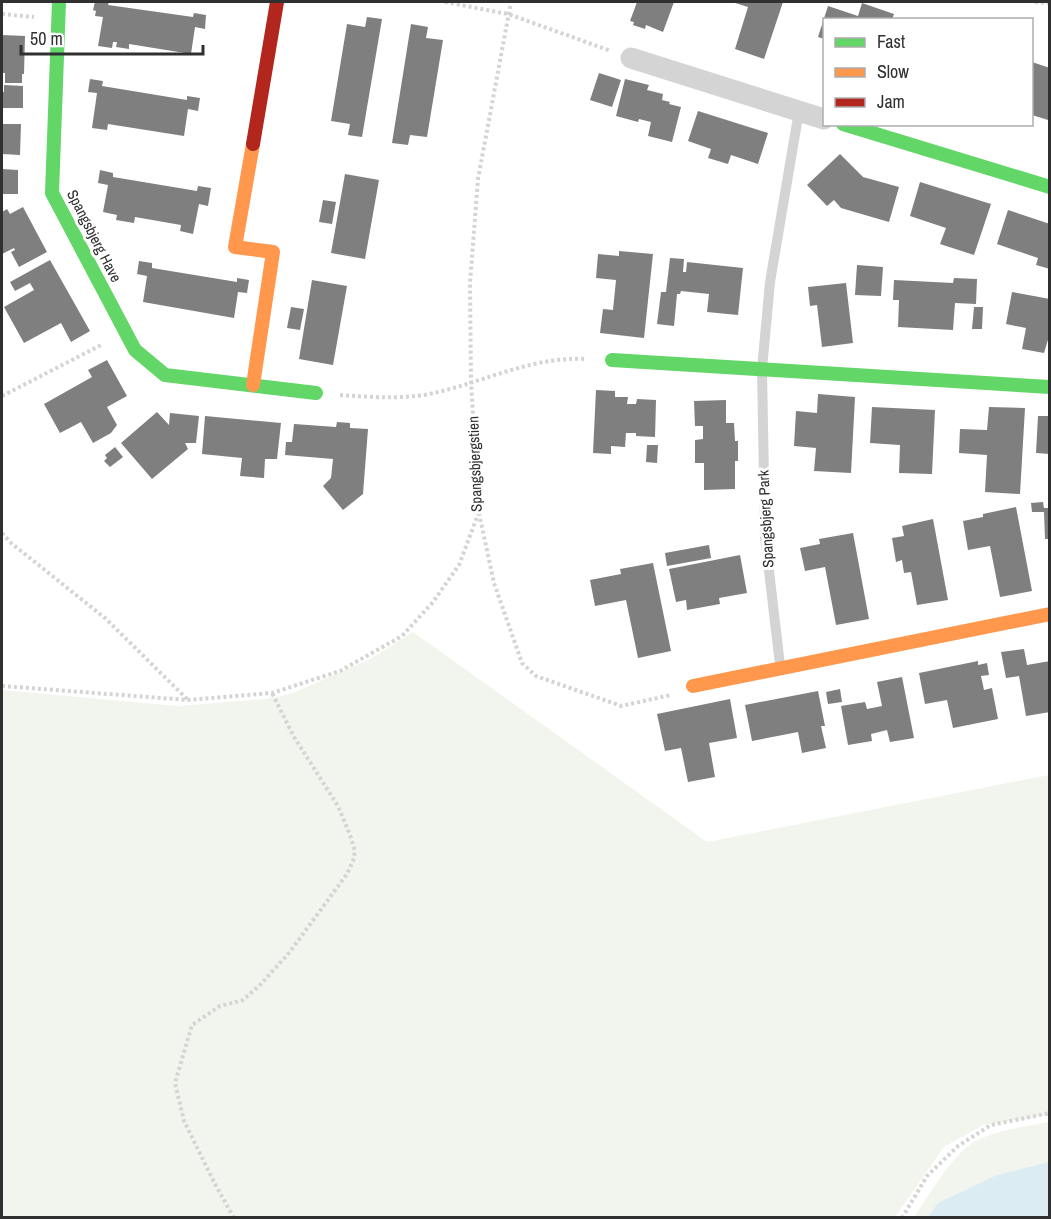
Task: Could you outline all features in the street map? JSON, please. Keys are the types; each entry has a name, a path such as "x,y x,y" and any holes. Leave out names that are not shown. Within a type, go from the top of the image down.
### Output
{"street":[{"name":"Spangsbjerg Have","path":"59,2 52,193 135,350 165,375 316,393"},
{"path":"253,385 273,252 235,247 277,2"},
{"path":"631,58 823,118"},
{"path":"850,126 1050,187"},
{"path":"612,360 1050,387"},
{"path":"693,686 1050,614"}],"lane":[{"name":"Spangsbjerg Park","path":"780,667 765,537 762,369 770,282 799,111"}],"path":[{"path":"445,2 508,14 631,58"},
{"name":"Spangsbjergstien","path":"2,686 188,700 272,693 340,671 402,636 433,602 459,565 479,512 471,382 470,283 478,179 511,2"},
{"path":"1035,2 1050,3"},
{"path":"2,396 125,333"},
{"path":"316,393 380,398 424,395 538,362 569,358 612,360"},
{"path":"479,512 494,583 522,663 536,676 621,706 681,692 693,686"},
{"path":"2,533 11,543 105,618 188,700"},
{"path":"234,1218 214,1184 184,1121 175,1083 192,1025 220,1006 243,1000 260,985 289,953 347,874 355,850 338,806 294,737 272,693"},
{"path":"902,1218 927,1176 958,1146 991,1125 1050,1113"}],"shaded area":[{"path":"413,632 707,842 1049,775 1049,1115 983,1125 944,1147 895,1217 2,1217 2,690 177,706 266,699 293,693 370,659"},
{"path":"1049,1122 1049,1217 914,1218 948,1168 972,1143 999,1132"},
{"path":"1049,1162 1049,1217 928,1217 938,1203 995,1176"}],"building":[{"path":"95,2 109,2 108,5 193,17 194,13 206,15 205,29 195,27 191,54 129,44 129,49 116,47 117,42 113,42 112,48 98,46 103,17 95,16 96,11 93,10"},
{"path":"637,2 674,2 663,32 646,25 645,29 633,25 634,22 630,21"},
{"path":"732,2 783,2 764,59 735,49 748,7"},
{"path":"862,3 894,14 893,18 824,18 828,6 858,16"},
{"path":"367,17 382,19 362,137 348,135 350,124 331,121 347,24 365,27"},
{"path":"823,22 823,39 818,37"},
{"path":"411,24 428,27 426,38 443,40 427,137 410,135 408,145 392,143"},
{"path":"2,35 25,36 22,83 5,83 5,73 2,73"},
{"path":"1033,62 1050,68 1050,115 1048,120 1033,115"},
{"path":"599,73 621,80 612,107 590,100"},
{"path":"90,79 103,81 102,86 187,100 187,96 200,98 198,111 188,109 184,136 108,124 107,130 92,128 97,93 88,92"},
{"path":"625,79 649,85 647,90 663,94 662,100 681,107 672,142 648,136 651,122 639,119 638,122 616,116"},
{"path":"4,85 23,86 23,108 2,108"},
{"path":"698,111 768,133 758,164 731,155 728,164 708,158 711,149 688,141"},
{"path":"2,124 21,124 20,155 2,154"},
{"path":"840,154 863,177 899,187 889,222 841,208 834,200 827,206 807,185"},
{"path":"2,169 18,170 18,194 2,194"},
{"path":"100,170 113,173 113,177 197,191 198,186 211,188 208,206 199,204 193,234 180,231 181,225 135,217 134,223 116,220 117,215 103,212 108,185 98,183"},
{"path":"345,174 379,180 365,259 331,253"},
{"path":"920,182 991,204 974,255 940,244 946,228 910,216"},
{"path":"323,200 336,202 332,224 319,222"},
{"path":"23,207 47,252 19,267 11,252 15,250 14,248 2,254 2,212 7,209 10,214"},
{"path":"1008,210 1050,224 1050,269 1036,265 1038,258 997,244"},
{"path":"619,251 653,254 644,338 600,333 603,309 613,310 616,280 596,278 598,254 619,256"},
{"path":"670,258 684,259 683,272 686,272 687,262 743,268 738,315 707,312 709,294 681,291 677,294 674,326 657,324 661,292 666,292"},
{"path":"50,260 90,331 71,342 61,323 24,343 4,307 34,290 30,283 15,291 10,282"},
{"path":"139,261 152,263 152,268 237,282 237,278 249,280 247,293 238,292 234,318 143,302 147,276 137,274"},
{"path":"857,265 883,267 881,296 855,295"},
{"path":"954,278 977,279 976,304 955,303 953,330 898,327 899,300 893,300 894,280 953,283"},
{"path":"312,280 347,286 333,365 299,359"},
{"path":"846,283 853,343 822,347 817,305 810,306 808,287"},
{"path":"1012,292 1050,299 1050,333 1044,353 1022,349 1026,328 1006,324"},
{"path":"291,307 304,309 300,330 287,328"},
{"path":"974,307 983,307 982,329 972,329"},
{"path":"107,360 127,396 107,407 117,425 111,433 93,443 81,422 60,433 44,404 92,377 88,370"},
{"path":"596,390 615,391 615,397 628,397 627,404 636,404 637,399 656,400 655,437 626,433 625,447 611,446 611,454 593,453"},
{"path":"818,394 855,397 851,473 814,471 816,448 794,446 796,411 817,413"},
{"path":"726,400 726,423 734,423 735,441 738,441 735,489 704,490 704,463 695,463 695,440 703,439 703,426 695,426 694,401"},
{"path":"872,407 935,410 932,474 899,473 900,445 870,443"},
{"path":"989,407 1025,408 1020,494 985,492 987,455 959,453 960,429 987,430"},
{"path":"157,412 169,425 170,413 199,416 196,443 185,443 188,449 152,479 121,443"},
{"path":"205,416 281,423 277,459 265,459 264,478 240,476 242,458 202,454"},
{"path":"1038,416 1050,416 1050,454 1036,453"},
{"path":"337,422 350,423 350,428 368,429 363,494 343,510 323,486 331,478 333,459 285,455 286,442 292,442 294,424 336,427"},
{"path":"647,445 658,445 657,463 646,462"},
{"path":"115,447 123,457 110,467 104,461 107,458 105,455"},
{"path":"1043,502 1044,508 1050,508 1050,539 1045,539 1044,512 1032,512 1031,503"},
{"path":"1016,507 1032,591 1000,597 990,546 968,550 963,521"},
{"path":"933,519 948,600 917,605 911,572 904,573 902,560 896,562 892,538 904,536 902,526"},
{"path":"853,533 869,619 836,625 825,567 805,571 800,548 820,544 819,539"},
{"path":"709,545 711,558 667,566 665,553"},
{"path":"740,555 747,593 719,598 720,604 687,610 686,600 676,602 669,569"},
{"path":"653,563 671,651 638,658 626,600 595,606 590,580 621,574 620,569"},
{"path":"1024,649 1027,665 1050,661 1050,712 1026,716 1019,676 1006,678 1001,652"},
{"path":"978,661 978,665 987,663 989,675 981,676 984,690 992,688 998,719 953,728 947,700 925,704 919,673"},
{"path":"902,677 914,738 890,742 887,730 871,734 872,741 848,745 841,706 865,702 867,709 882,706 877,682"},
{"path":"840,689 842,702 828,704 826,692"},
{"path":"818,691 825,726 821,726 826,748 802,753 798,732 752,741 745,705"},
{"path":"730,699 737,738 709,743 715,777 688,782 681,748 665,751 657,714"}],"traffic: fast":[{"path":"59,2 52,193 135,350 165,375 316,393"},
{"path":"850,126 1050,187"},
{"path":"612,360 1050,387"}],"traffic: slow":[{"path":"253,144 235,247 273,252 253,385"},
{"path":"693,686 1050,614"}],"traffic: jam":[{"path":"253,144 277,2"}]}
